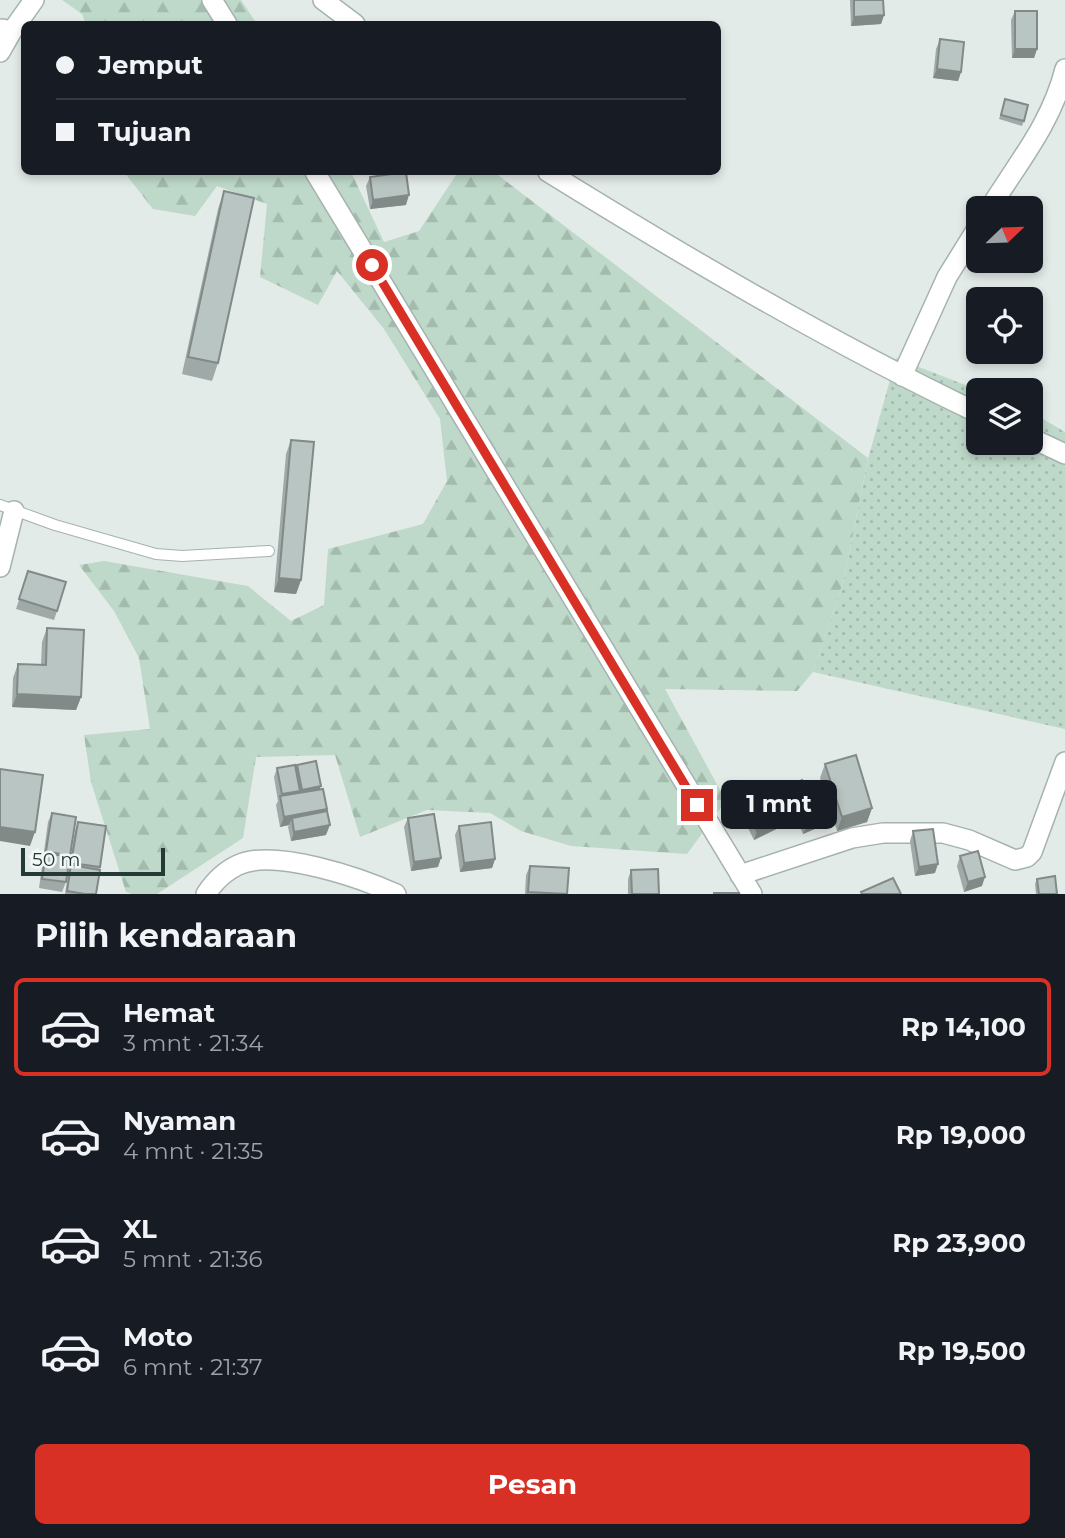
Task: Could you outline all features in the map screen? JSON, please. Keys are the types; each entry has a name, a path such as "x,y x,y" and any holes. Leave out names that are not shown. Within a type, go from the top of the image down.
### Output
{"street":[{"path":"0,52 6,30 34,0"},
{"path":"212,0 225,21"},
{"path":"323,0 351,21"},
{"path":"998,196 1044,127 1065,69"},
{"path":"317,175 752,894"},
{"path":"553,175 769,302 902,376 966,407"},
{"path":"902,376 947,277 966,246"},
{"path":"1043,444 1065,454"},
{"path":"0,567 7,508"},
{"path":"740,875 852,838 883,833 943,833 970,841 1011,859 1021,859 1032,852 1065,762"},
{"path":"206,894 222,875 239,864 279,860 351,876 396,894"}],"lane":[{"path":"7,508 156,554 182,556 269,551"}],"green space":[{"path":"62,0 241,0 255,21 85,21 82,14"},
{"path":"126,175 352,175 384,242 419,231 456,175 498,175 868,458 844,579 813,672 797,691 665,689 726,801 687,854 571,846 521,831 490,813 427,810 360,837 335,755 256,757 243,838 157,894 126,892 91,782 84,735 150,729 139,658 114,611 79,565 104,561 248,586 291,621 324,605 328,549 423,524 447,481 440,419 384,329 337,271 318,305 260,277 267,204 217,186 195,216 153,209"},
{"path":"896,358 966,385 966,455 1043,455 1043,419 1065,432 1065,729 813,672 844,579 868,459"}],"building":[{"path":"854,0 883,0 884,15 854,17"},
{"path":"1015,11 1037,11 1037,49 1015,49"},
{"path":"940,39 964,42 961,72 937,69"},
{"path":"1005,99 1028,105 1024,121 1001,115"},
{"path":"406,175 409,195 373,200 370,177"},
{"path":"224,191 254,198 218,363 188,357"},
{"path":"291,440 314,442 301,580 279,578"},
{"path":"28,571 66,582 57,611 19,599"},
{"path":"47,628 84,630 81,697 17,694 18,664 46,665"},
{"path":"856,755 872,808 842,817 825,764"},
{"path":"316,761 321,786 302,790 297,765"},
{"path":"295,765 300,791 282,794 277,768"},
{"path":"0,769 43,775 35,832 0,827"},
{"path":"802,780 820,818 807,825 788,787"},
{"path":"787,787 798,811 757,831 746,807"},
{"path":"323,789 327,809 284,817 280,796"},
{"path":"327,811 330,825 294,832 292,818"},
{"path":"52,813 76,817 70,856 46,851"},
{"path":"434,814 441,858 414,862 408,818"},
{"path":"78,822 106,826 100,867 71,863"},
{"path":"491,822 495,859 464,863 459,826"},
{"path":"933,829 938,864 919,867 913,831"},
{"path":"978,851 985,877 968,882 960,856"},
{"path":"46,853 70,857 66,882 42,879"},
{"path":"71,865 100,870 96,894 67,891"},
{"path":"530,866 569,868 567,894 528,892"},
{"path":"658,869 659,894 632,894 631,870"},
{"path":"1055,876 1057,894 1039,894 1037,879"},
{"path":"893,878 901,894 861,892"}],"route":[{"path":"372,265 697,805"}]}
